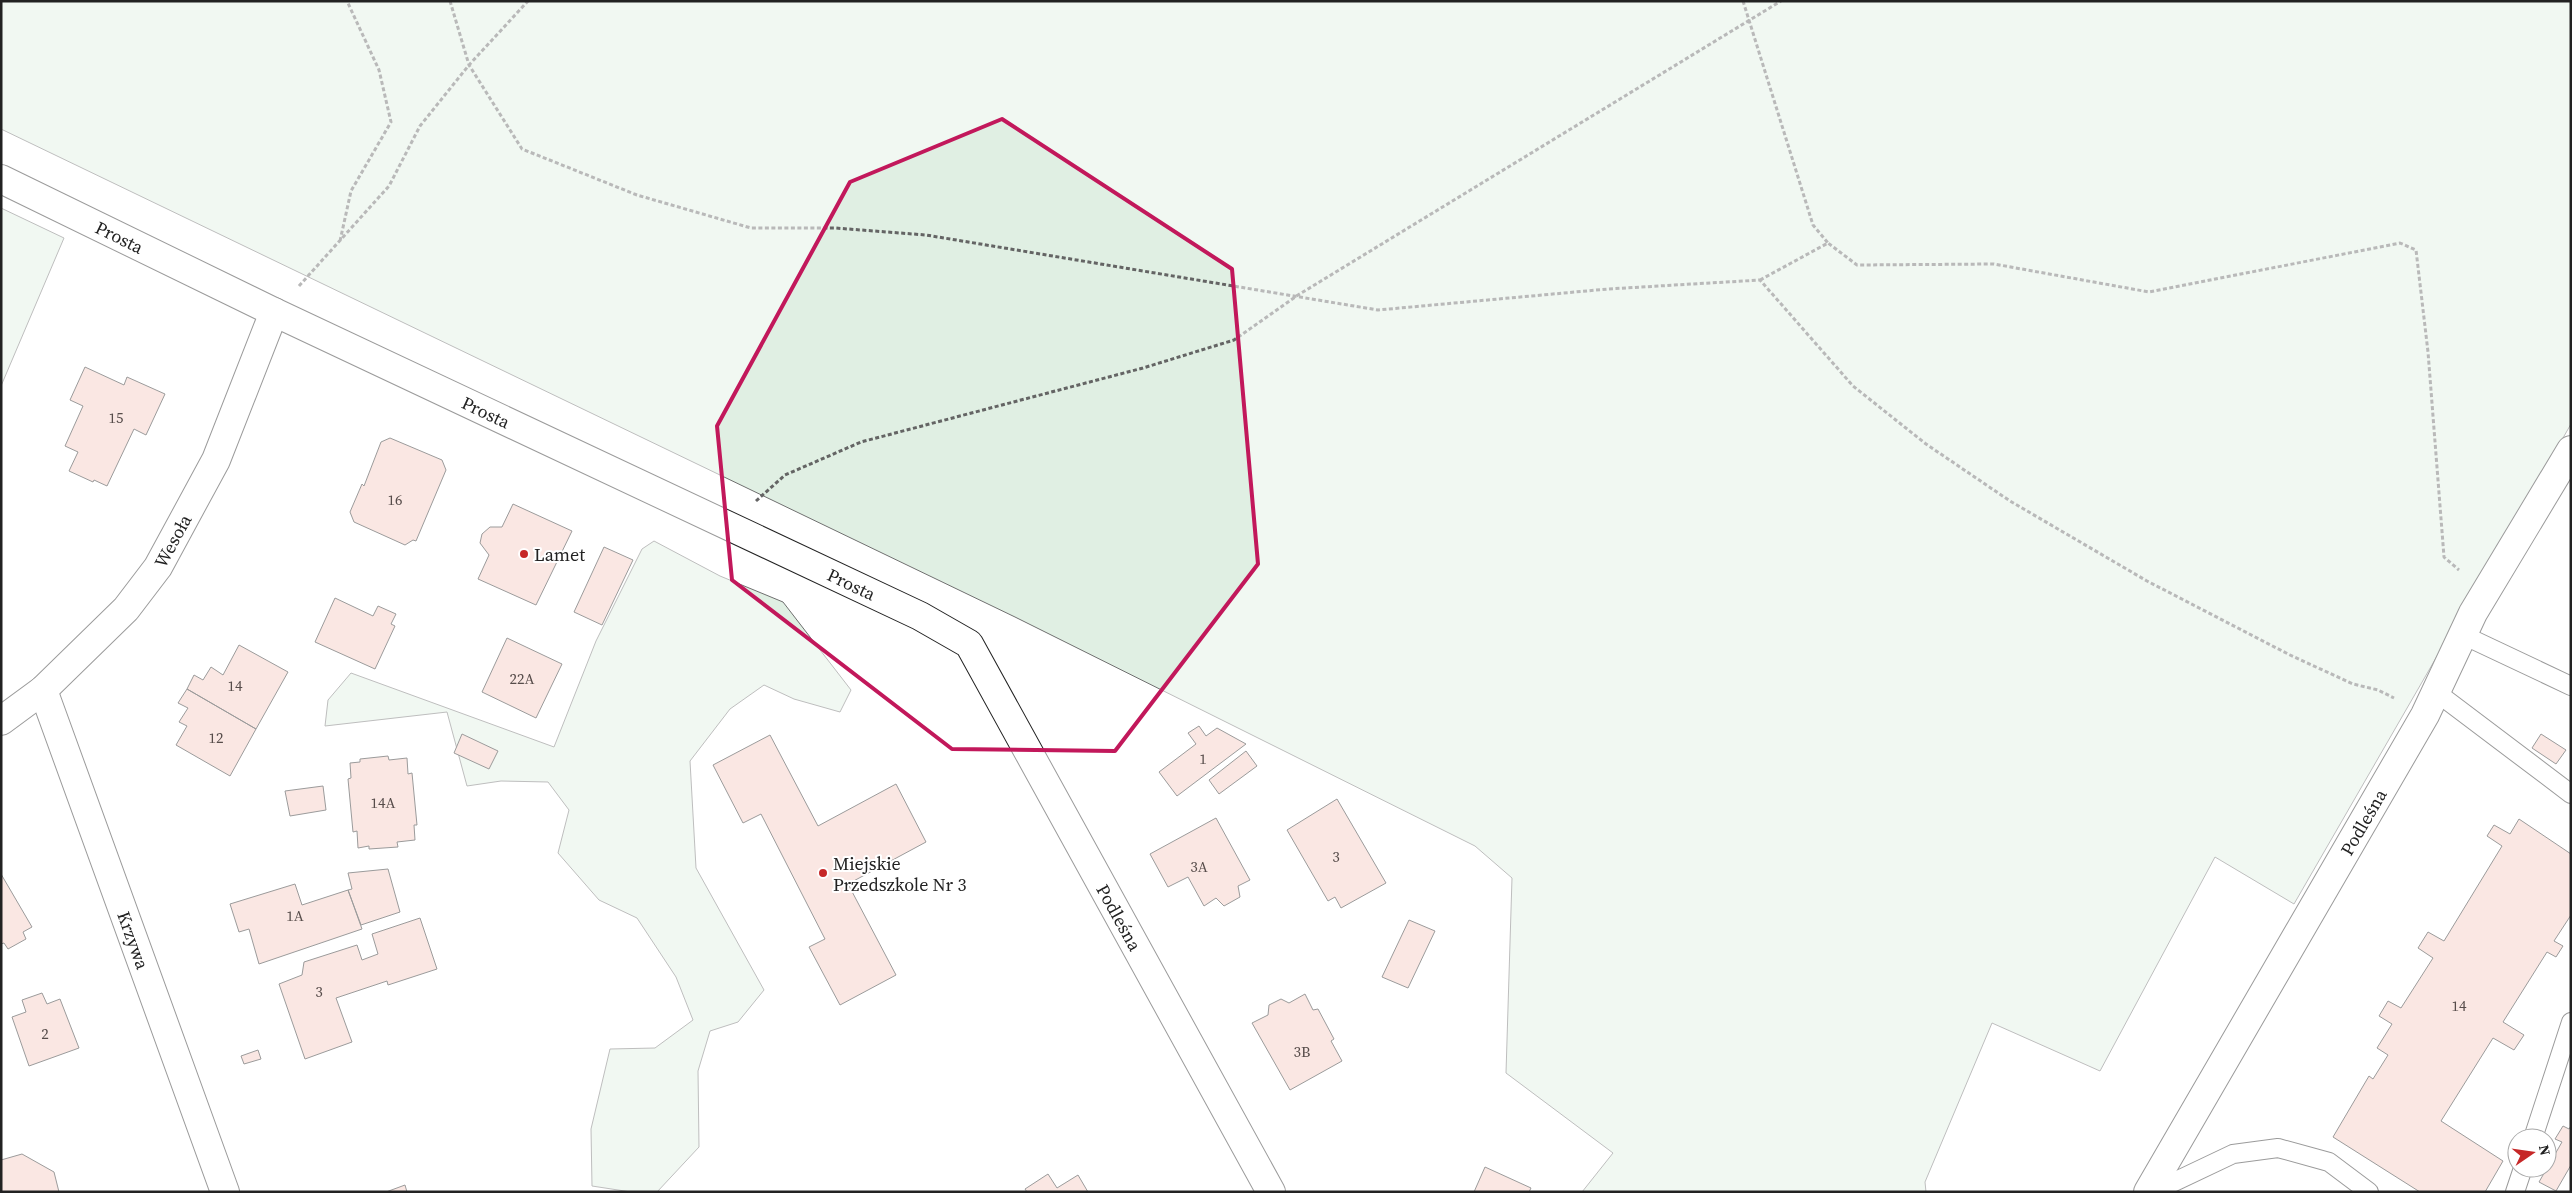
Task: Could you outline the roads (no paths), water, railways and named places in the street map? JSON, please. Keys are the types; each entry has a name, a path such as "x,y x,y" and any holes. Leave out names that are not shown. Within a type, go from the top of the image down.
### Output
{"street":[{"name":"Prosta","path":"1,179 274,312 920,616 969,644"},
{"name":"Wesoła","path":"1,720 43,690 126,609 158,567 216,460 274,312"},
{"name":"Podleśna","path":"2148,1192 2431,704 2485,593 2571,450"},
{"name":"Podleśna","path":"969,644 1271,1192"},
{"name":"Krzywa","path":"43,690 225,1192"}],"lane":[{"path":"2463,635 2571,686"},
{"path":"2431,704 2571,794"},
{"path":"2535,1128 2571,1022"},
{"path":"2153,1192 2233,1154 2278,1148 2329,1162 2369,1192"},
{"path":"2515,1192 2520,1178"}],"place":[{"name":"Lamet","path":"524,554"},
{"name":"Miejskie Przedszkole Nr 3","path":"823,873"}]}
